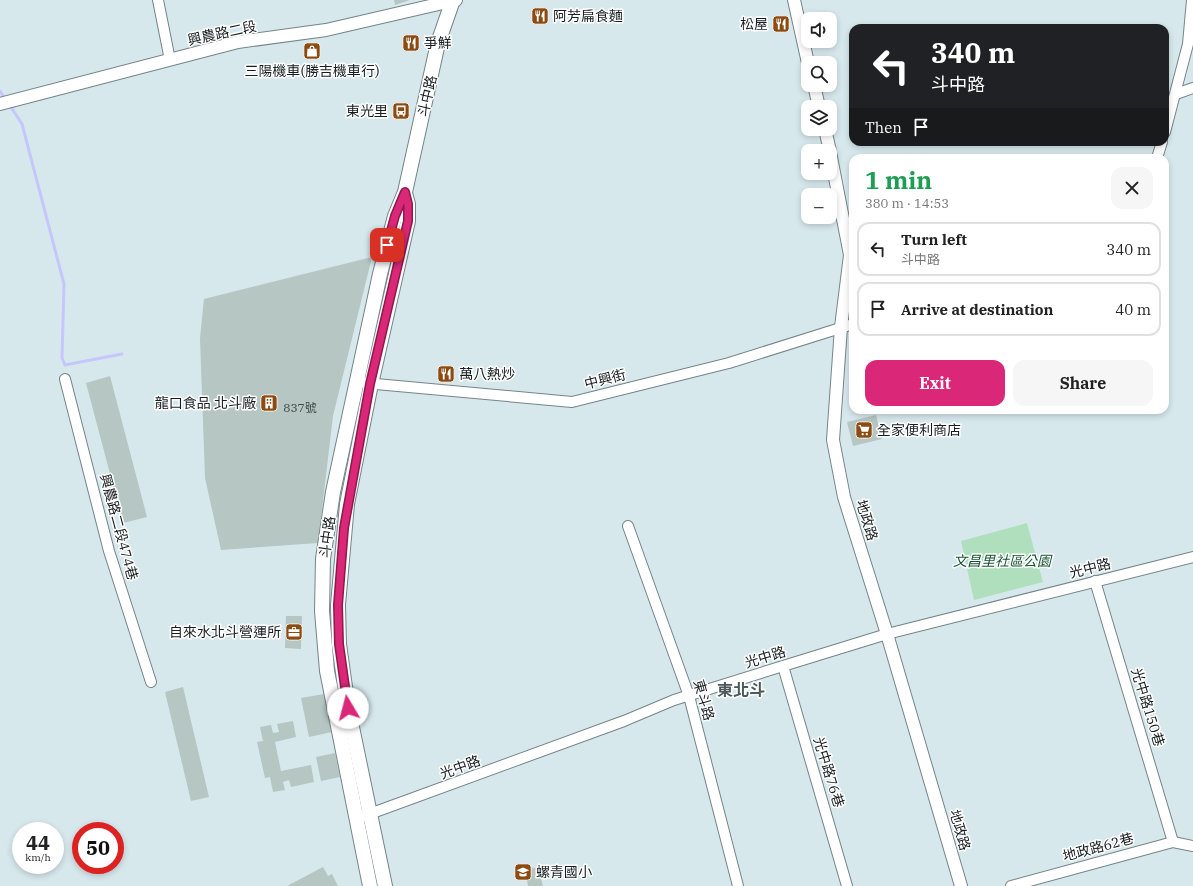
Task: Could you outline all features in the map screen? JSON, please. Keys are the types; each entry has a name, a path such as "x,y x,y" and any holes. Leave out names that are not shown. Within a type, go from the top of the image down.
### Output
{"main road":[{"name":"斗中路","path":"370,886 363,816 341,710 327,671 322,611 323,560 333,492 380,274 395,216 405,192 438,43 453,0"},
{"name":"斗中路","path":"341,710 338,605 344,528 370,384 408,221 408,204 405,192"},
{"name":"斗中路","path":"363,816 386,886"}],"street":[{"path":"158,0 170,60"},
{"name":"興農路二段","path":"0,104 238,42 326,30 453,0"},
{"path":"794,0 806,56"},
{"path":"1169,118 1190,35 1192,0"},
{"path":"1176,94 1193,88"},
{"name":"地政路","path":"836,180 849,250"},
{"name":"地政路","path":"849,263 841,328 833,440 844,497 887,634 960,886"},
{"name":"中興街","path":"356,382 572,402 729,364 849,325"},
{"name":"興農路二段474巷","path":"65,379 109,551 151,682"},
{"name":"東斗路","path":"628,526 689,696 738,886"},
{"name":"光中路","path":"363,816 689,696 783,666 887,634 1193,557"},
{"name":"光中路150巷","path":"1095,581 1173,842"},
{"name":"光中路76巷","path":"783,666 847,886"},
{"name":"地政路62巷","path":"1011,886 1173,842 1193,846"}],"green space":[{"name":"文昌里社區公園","path":"1027,523 1043,582 974,600 961,541"}],"building":[{"path":"394,0 410,0 395,5"},
{"name":"龍口食品 北斗廠","path":"372,257 333,416 318,543 221,550 205,478 200,338 204,299"},
{"path":"110,376 147,517 123,523 86,383"},
{"name":"全家便利商店","path":"876,415 882,439 853,446 847,422"},
{"name":"自來水北斗營運所","path":"286,616 302,616 301,649 285,648"},
{"path":"183,687 209,797 191,801 165,692"},
{"path":"324,694 332,732 309,737 301,698"},
{"path":"293,721 296,737 275,742 281,771 311,765 314,782 291,787 289,780 283,782 285,790 273,792 270,777 265,778 257,742 263,741 260,727 271,725 273,733 279,732 277,724"},
{"path":"335,753 340,777 321,781 316,757"},
{"path":"323,867 328,876 332,874 338,886 287,886"},
{"path":"538,867 543,886 528,886 525,870"}],"waterway":[{"path":"0,91 6,100"},
{"path":"9,104 22,124 64,284 62,358 65,365 122,354"}],"place":[{"name":"阿芳扁食麵","path":"540,16"},
{"name":"松屋","path":"781,24"},
{"name":"爭鮮","path":"411,43"},
{"name":"三陽機車(勝吉機車行)","path":"312,51"},
{"name":"東光里","path":"401,111"},
{"name":"萬八熱炒","path":"446,374"},
{"name":"龍口食品 北斗廠","path":"269,403"},
{"name":"全家便利商店","path":"864,430"},
{"name":"自來水北斗營運所","path":"294,632"},
{"name":"螺青國小","path":"523,872"}],"district":[{"name":"東北斗","path":"741,690"}],"route":[{"path":"348,708 339,644 338,605 344,528 347,504 370,384 408,221 408,204 405,192 395,216 387,245"}]}
